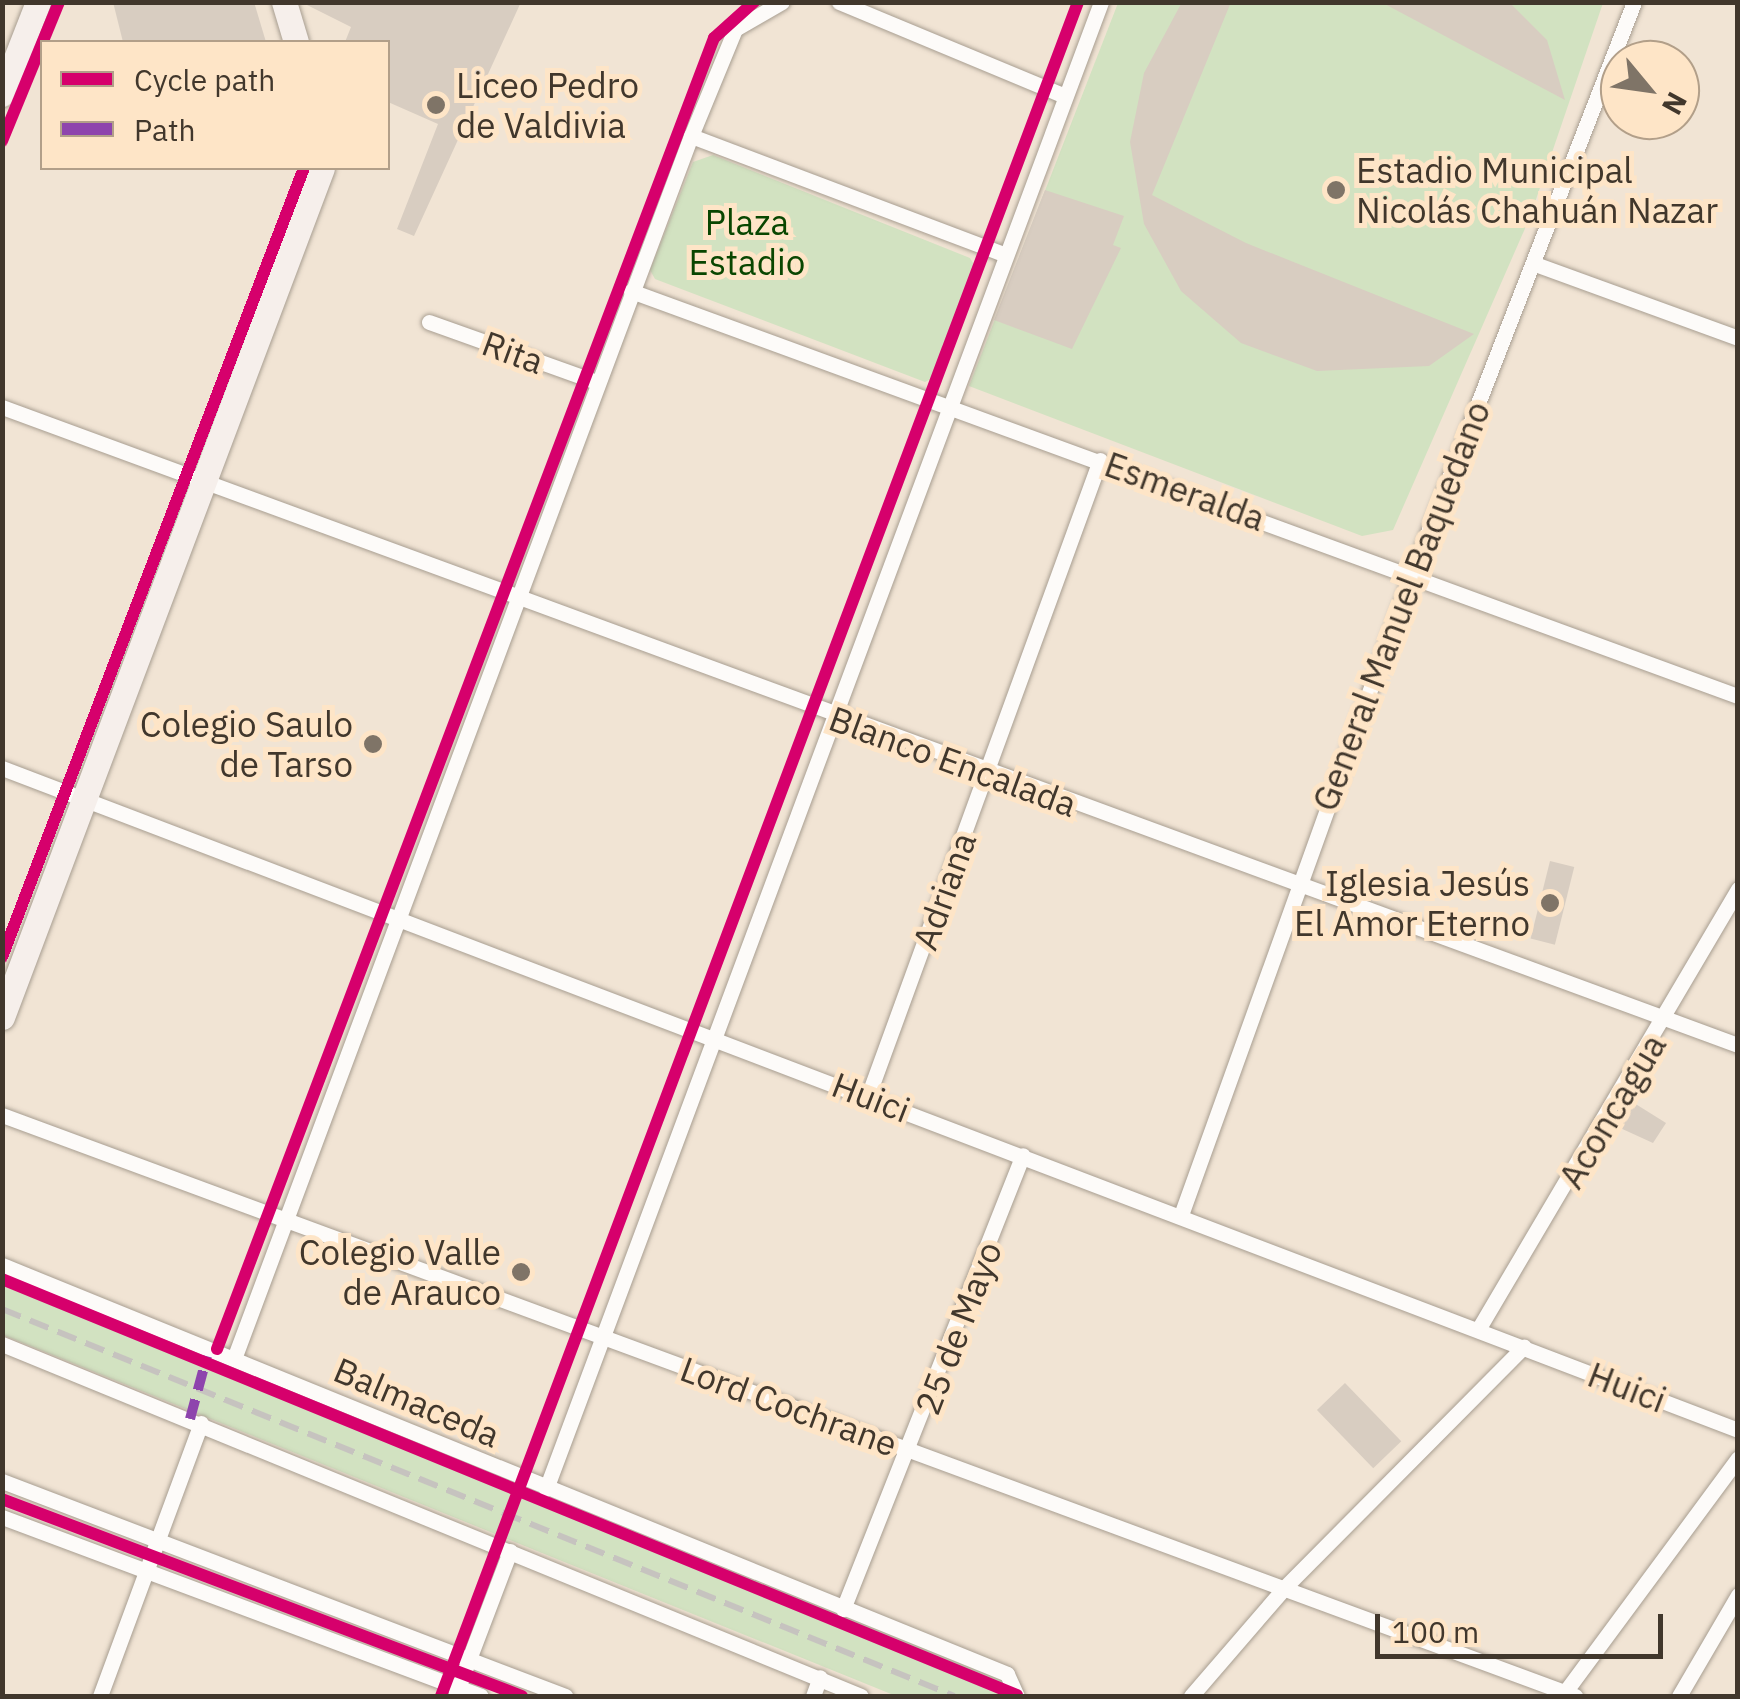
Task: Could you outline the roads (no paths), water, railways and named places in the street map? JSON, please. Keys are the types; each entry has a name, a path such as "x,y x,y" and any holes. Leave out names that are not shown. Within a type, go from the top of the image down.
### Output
{"main road":[{"path":"2,94 38,2"},
{"path":"284,2 295,40"},
{"path":"2,1017 321,170"}],"street":[{"path":"235,1356 524,602 597,382 691,136 736,28 782,2"},
{"path":"840,2 1065,96"},
{"path":"546,1489 828,716 1100,2"},
{"name":"General Manuel Baquedano","path":"1180,1215 1296,883 1412,573 1634,2"},
{"path":"691,136 1004,254"},
{"path":"1535,264 1738,338"},
{"name":"Esmeralda","path":"631,291 1412,573 1738,696"},
{"name":"Rita","path":"429,322 597,382"},
{"name":"Blanco Encalada","path":"2,407 828,716 1669,1016 1738,1045"},
{"name":"Adriana","path":"868,1096 1100,460"},
{"name":"Huici","path":"2,768 1738,1430"},
{"name":"Aconcagua","path":"1478,1328 1669,1016 1738,889"},
{"name":"Lord Cochrane","path":"2,1114 286,1223 1570,1694"},
{"name":"25 de Mayo","path":"843,1609 911,1451 1023,1155"},
{"name":"Balmaceda","path":"2,1266 235,1356 546,1489 1007,1674 1017,1696"},
{"path":"2,1344 861,1696"},
{"path":"1191,1696 1285,1587 1524,1346"},
{"path":"100,1696 201,1424"},
{"path":"1570,1694 1738,1458"},
{"path":"2,1481 565,1696"},
{"path":"2,1517 457,1692 481,1696"},
{"path":"457,1692 510,1551"},
{"path":"1680,1696 1738,1596"},
{"path":"813,1696 820,1678"}],"railway":[{"path":"2,1309 954,1696"}],"place":[{"name":"Liceo Pedro de Valdivia","path":"436,105"},
{"name":"Estadio Municipal Nicolás Chahuán Nazar","path":"1336,190"},
{"name":"Colegio Saulo de Tarso","path":"373,744"},
{"name":"Iglesia Jesús El Amor Eterno","path":"1550,903"},
{"name":"Colegio Valle de Arauco","path":"521,1272"}],"park label":[{"name":"Plaza Estadio","path":"747,242"}]}
